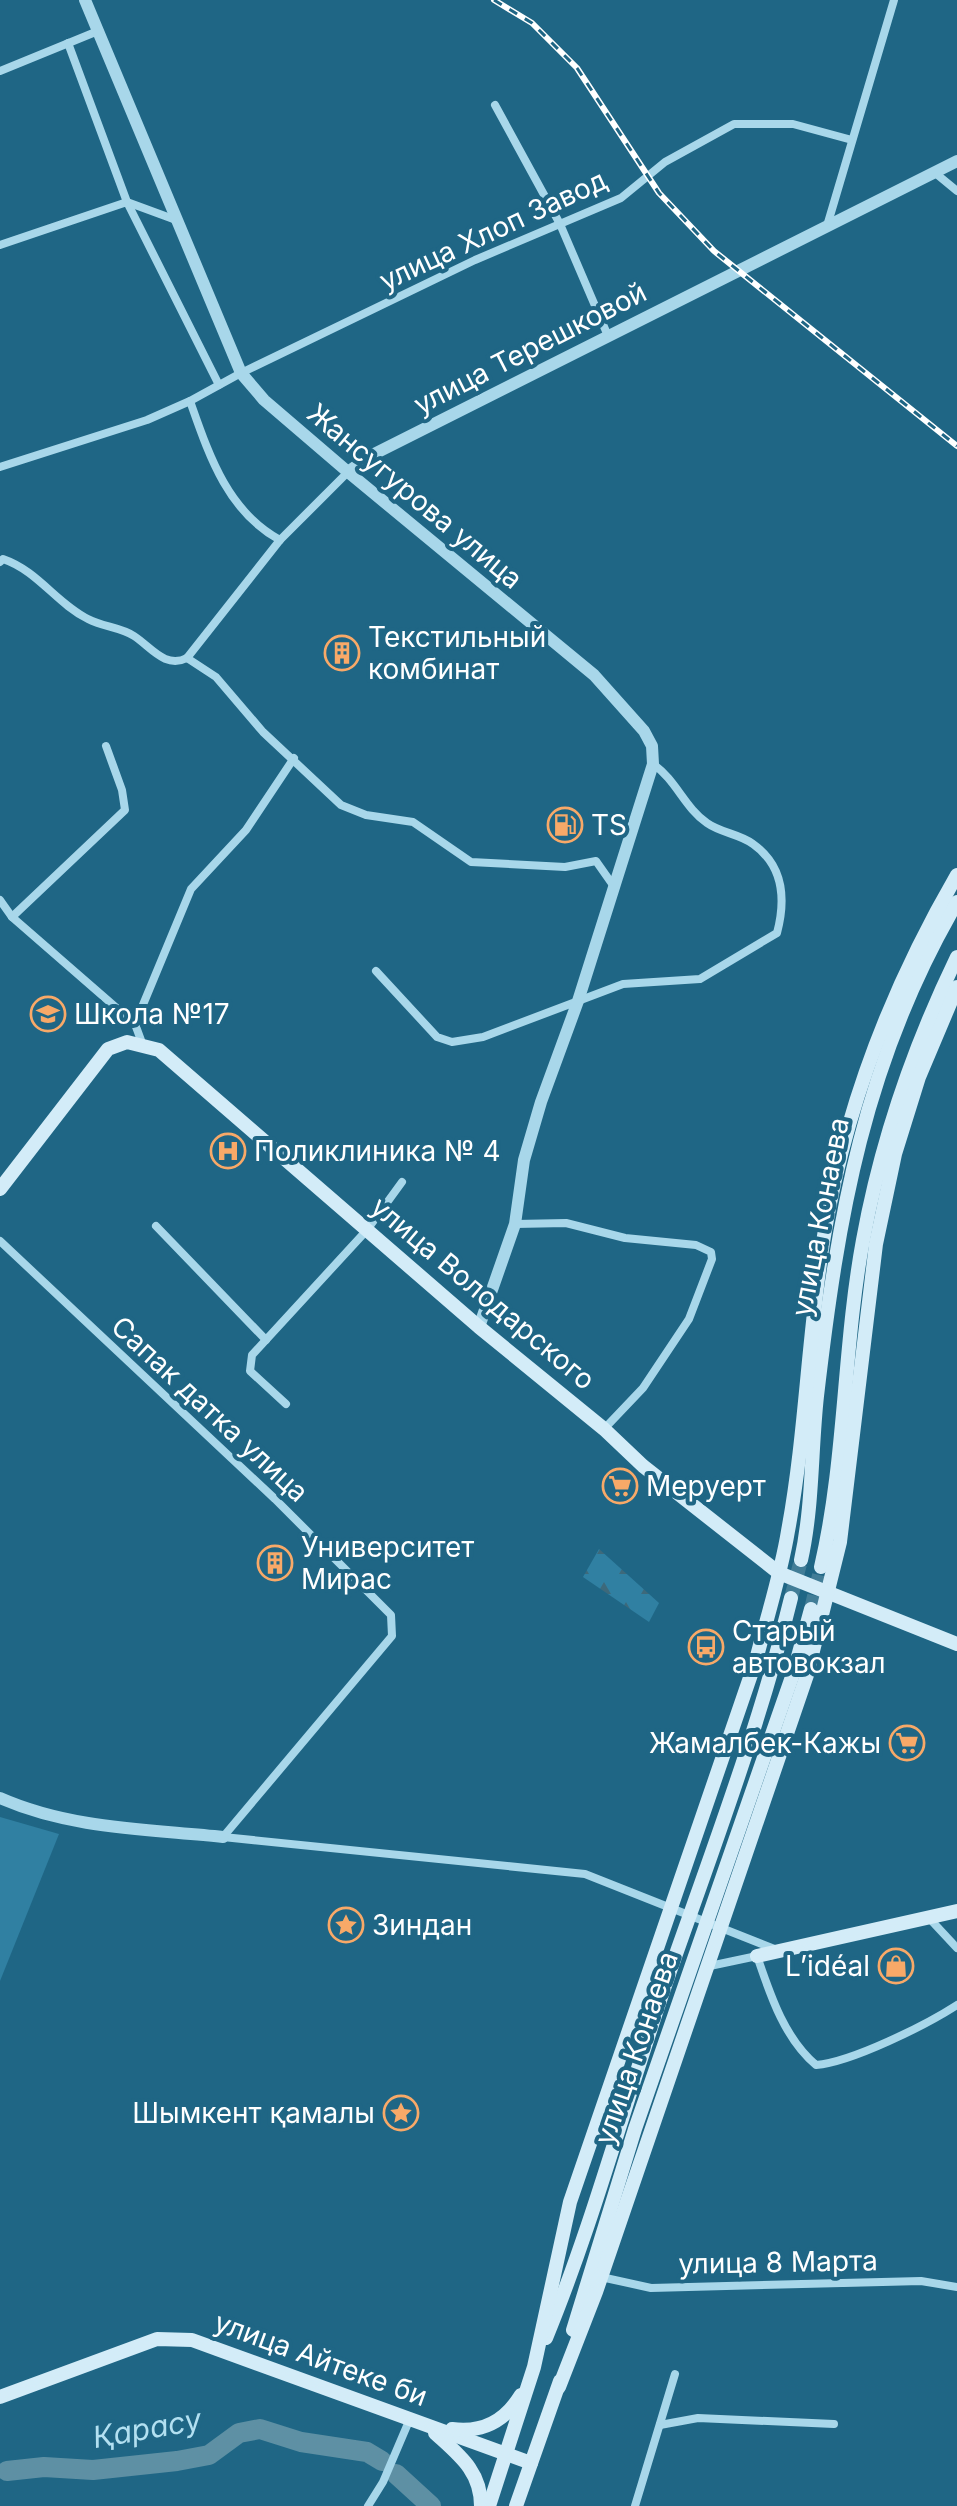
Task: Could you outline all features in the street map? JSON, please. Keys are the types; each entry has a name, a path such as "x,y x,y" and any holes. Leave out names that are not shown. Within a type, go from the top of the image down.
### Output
{"main road":[{"name":"улица Конаева","path":"532,2374 570,2202 756,1660 779,1573 796,1479 824,1235 844,1140 869,1059 900,984 957,875"},
{"name":"улица Конаева","path":"801,1560 831,1283 857,1144 881,1064 912,989 957,902"},
{"name":"улица Конаева","path":"821,1567 835,1484 863,1242 882,1150 906,1073 957,957"},
{"path":"559,2387 601,2277 704,1967 712,1924 807,1675 828,1595 848,1486 879,1229 895,1154 919,1077 957,987"},
{"path":"0,1189 108,1049 127,1042 142,1043"},
{"name":"улица Володарского","path":"142,1043 159,1050 479,1327 604,1429 643,1466 779,1573 957,1644"},
{"name":"улица Конаева","path":"489,2506 532,2374 570,2279 759,1714 791,1598"},
{"name":"улица Конаева","path":"516,2506 559,2387 584,2288 712,1924 811,1609"},
{"path":"757,1956 957,1911"},
{"name":"улица Айтеке би","path":"0,2397 157,2339 192,2340 531,2463"},
{"path":"429,2427 467,2431 483,2428 514,2407 532,2374"},
{"path":"429,2427 470,2465 477,2478 481,2506"}],"street":[{"name":"Жансугурова улица","path":"85,0 241,373 264,400 348,472 594,675 644,731 652,746 653,764"},
{"path":"826,227 894,0"},
{"path":"0,71 98,31"},
{"path":"68,43 127,202 219,385"},
{"path":"495,105 560,224 608,336"},
{"name":"улица Хлоп Завод","path":"0,467 147,420 190,401 241,373 621,198 665,162 734,124 793,124 852,140"},
{"name":"улица Терешковой","path":"187,658 280,540 348,472 372,455 957,161"},
{"path":"934,172 957,191"},
{"path":"0,245 127,202 176,220"},
{"path":"190,401 212,463 226,490 252,519 280,540"},
{"path":"0,562 3,559 27,569 76,612 134,636 158,656 169,661 187,658 216,677 263,732 341,805 366,815 413,822 471,862 565,867 596,861 615,888"},
{"path":"12,917 125,810 106,746"},
{"path":"135,1024 191,889 246,830 294,758"},
{"path":"376,971 444,1042 483,1037 578,1001 623,984 700,979 777,933 784,899 773,867 752,843 707,823 672,779 653,764 578,1001 541,1102 524,1160 515,1224 479,1327"},
{"path":"0,900 12,917 135,1024 142,1043"},
{"path":"286,1404 248,1367 252,1355 367,1230 402,1182"},
{"path":"515,1224 566,1223 625,1238 696,1245 711,1252 712,1259 689,1319 643,1388 604,1429"},
{"path":"156,1226 266,1340"},
{"name":"Сапак датка улица","path":"0,1241 264,1488 391,1615 392,1636 223,1837"},
{"path":"0,1798 47,1817 73,1822 585,1874 779,1951"},
{"path":"928,1918 957,1948"},
{"path":"704,1967 757,1956 776,2008 804,2053 816,2065 839,2060 930,2022 957,2005"},
{"name":"улица 8 Марта","path":"601,2277 651,2288 921,2281 957,2287"},
{"path":"635,2506 675,2374"},
{"path":"660,2425 698,2418 834,2424"},
{"path":"368,2506 383,2482 409,2421"}],"green space":[{"path":"599,1549 659,1603 649,1622 583,1577"},
{"path":"0,1817 59,1834 0,1981"}],"waterway":[{"name":"Қарасу","path":"7,2471 44,2467 93,2470 177,2461 209,2455 239,2433 260,2429 301,2442 367,2452 382,2461"},
{"name":"Қарасу","path":"396,2474 431,2506"}],"tunnel":[{"path":"791,1598 801,1560"},
{"path":"811,1609 821,1567"}],"railway":[{"path":"494,0 532,23 577,68 659,193 714,251 957,446"}],"place":[{"name":"Текстильный комбинат","path":"342,653"},
{"name":"TS","path":"565,825"},
{"name":"Школа №17","path":"48,1014"},
{"name":"Поликлиника № 4","path":"228,1151"},
{"name":"Меруерт","path":"620,1486"},
{"name":"Университет Мирас","path":"275,1563"},
{"name":"Старый автовокзал","path":"706,1647"},
{"name":"Жамалбек-Кажы","path":"907,1743"},
{"name":"Зиндан","path":"346,1925"},
{"name":"L’idéal","path":"896,1966"},
{"name":"Шымкент қамалы","path":"401,2113"}]}
